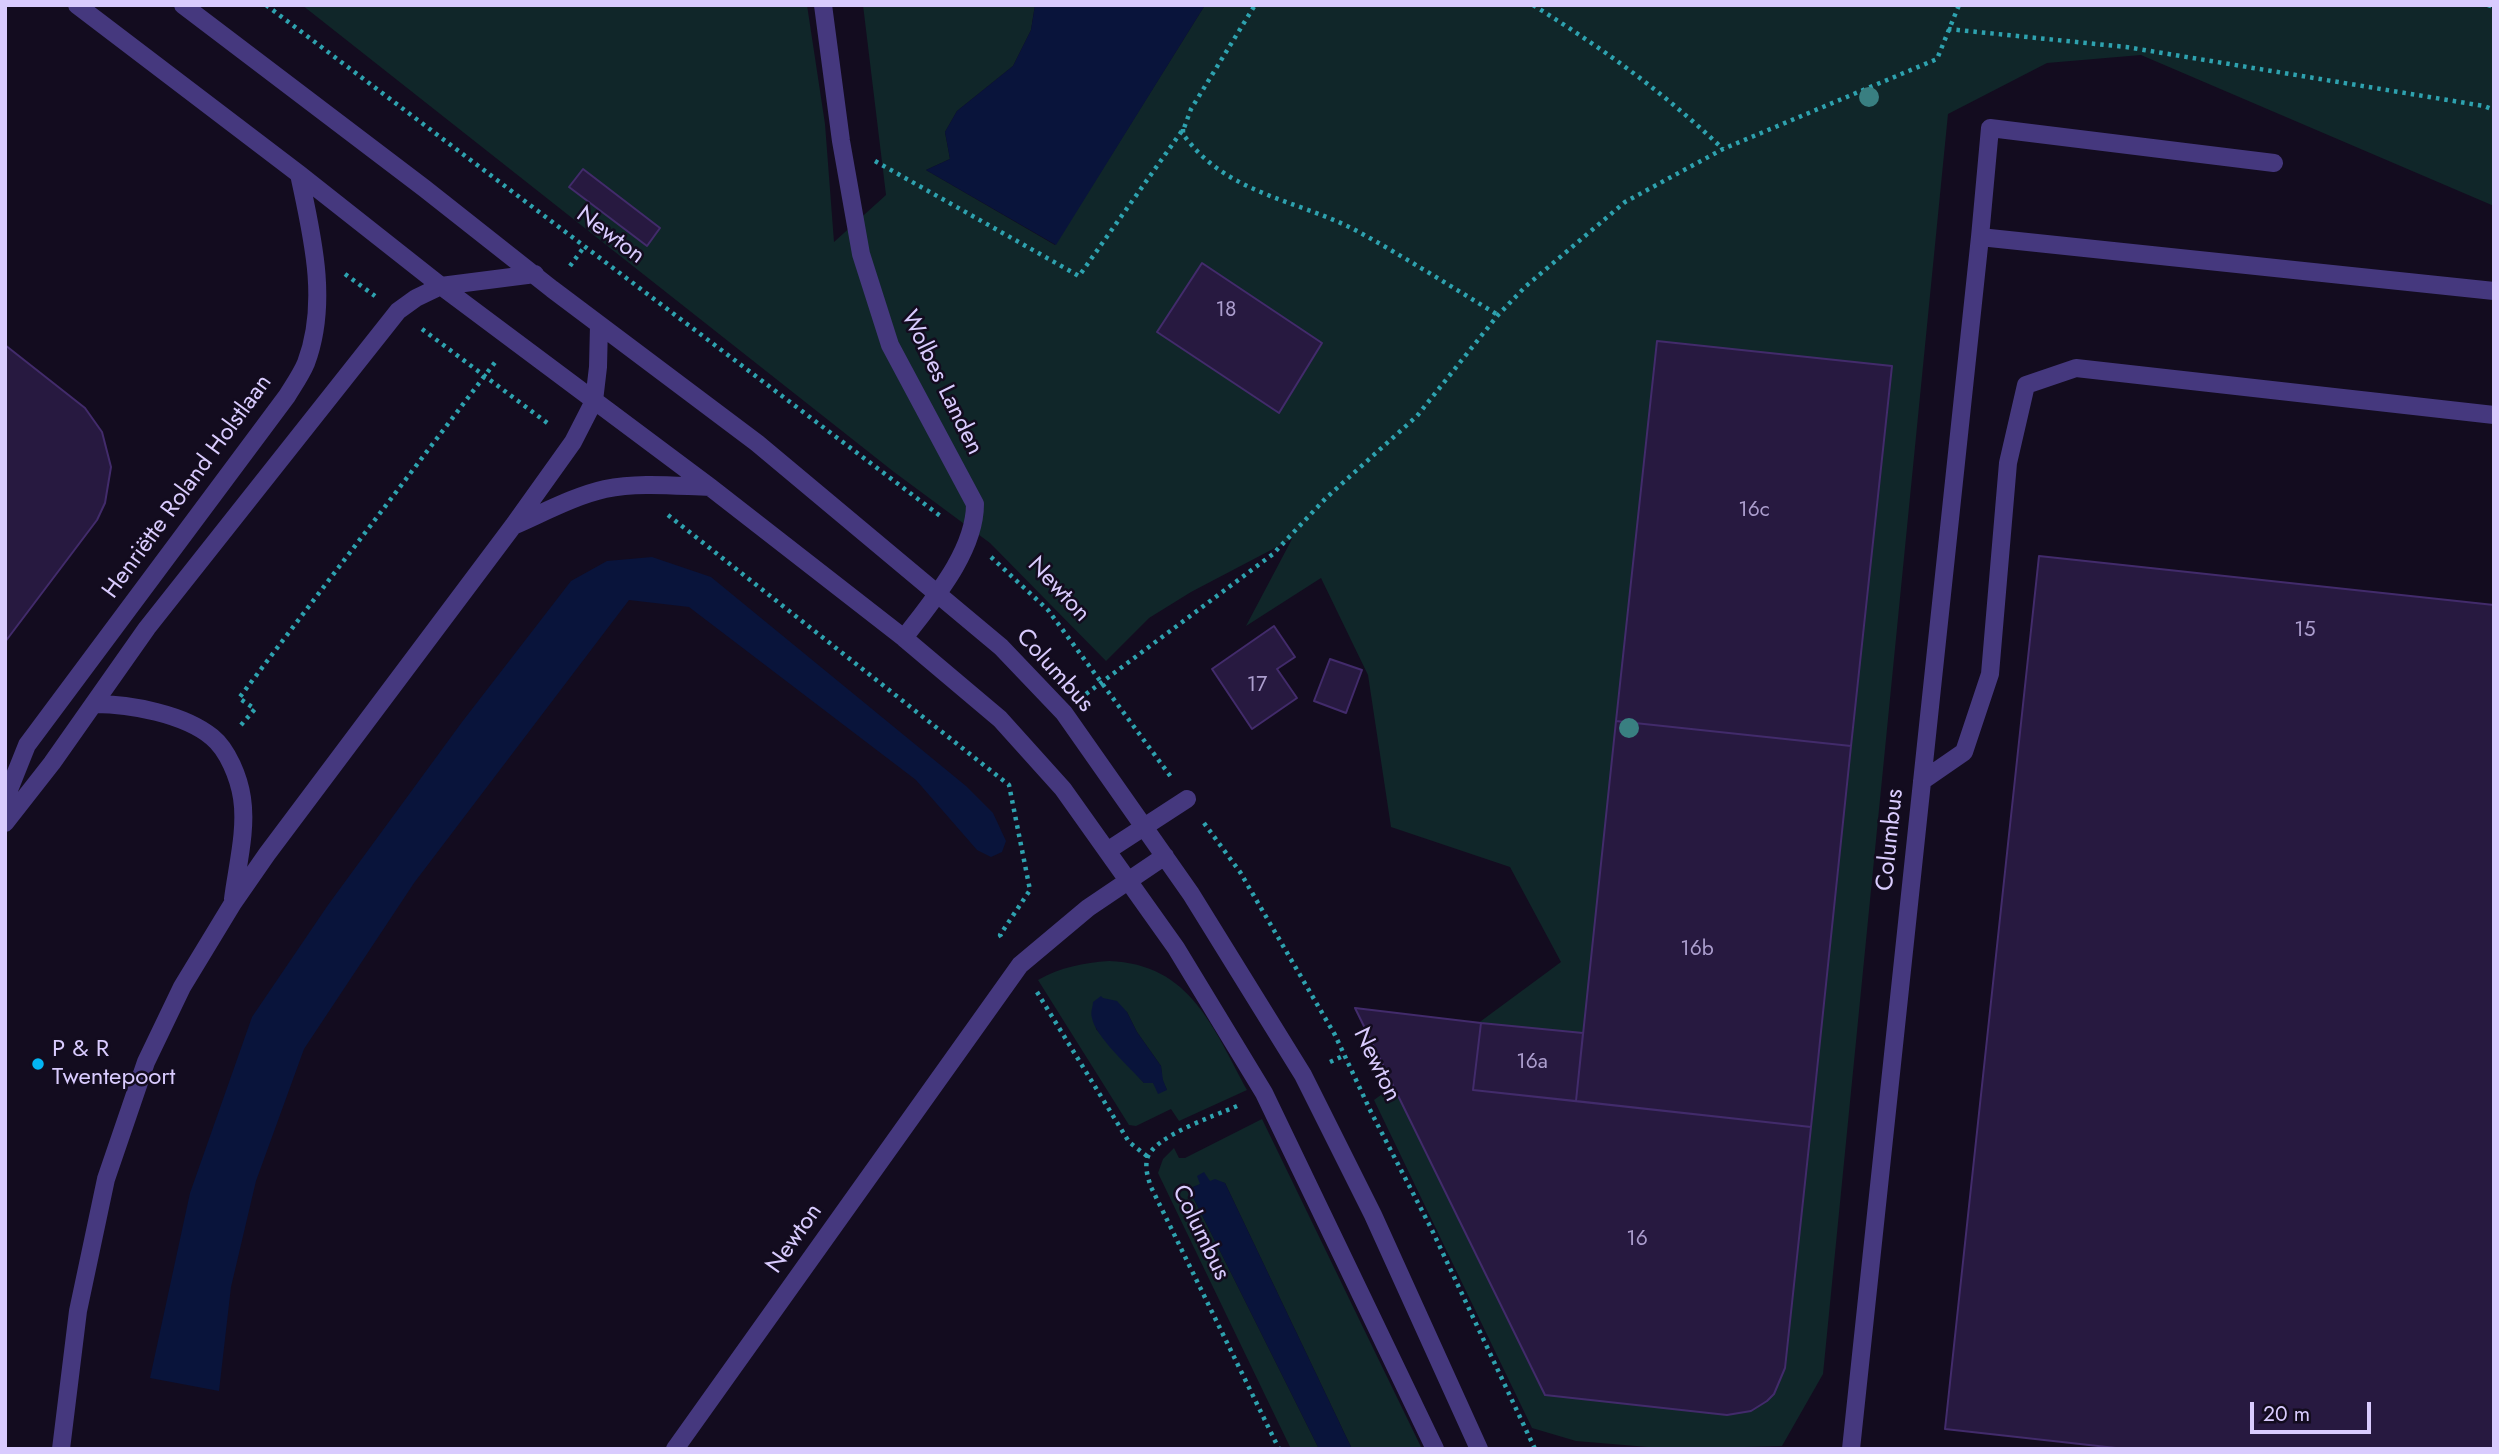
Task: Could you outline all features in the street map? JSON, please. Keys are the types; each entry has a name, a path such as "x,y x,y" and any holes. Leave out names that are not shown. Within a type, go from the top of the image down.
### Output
{"street":[{"path":"77,5 441,286 710,487 904,638 1000,719 1063,789 1128,880 1176,948 1264,1093 1435,1449"},
{"path":"183,5 757,443 938,593"},
{"name":"Wolbes Landen","path":"822,5 841,141 861,254 890,345 975,504 975,522 970,538 938,593 904,638"},
{"name":"Columbus","path":"1851,1449 1990,128 2274,163"},
{"name":"Henriëtte Roland Holstlaan","path":"5,800 27,746 279,407 305,365 316,320 316,254 299,174"},
{"path":"1980,237 2494,291"},
{"name":"Henriëtte Roland Holstlaan","path":"5,823 95,704 147,628 398,312 416,298 441,286 535,274"},
{"path":"61,1449 78,1311 106,1179 146,1062 182,987 233,903 573,442 594,401 599,325"},
{"path":"1922,781 1964,752 1990,674 2008,463 2026,385 2076,368 2494,415"},
{"path":"513,526 589,494 631,486 710,487"},
{"name":"Columbus","path":"938,593 1001,647 1064,713 1191,894 1303,1075 1373,1215 1479,1449"},
{"path":"95,704 111,704 169,716 198,728 222,747 242,798 242,833 233,903"},
{"path":"1107,851 1187,799"},
{"name":"Newton","path":"675,1449 1020,965 1088,908 1165,856"}],"path":[{"name":"Newton","path":"266,5 970,538 1048,610 1240,873 1345,1055 1431,1228 1535,1449"},
{"path":"1255,5 1191,109 1183,134 1196,154 1226,175 1258,192 1357,231 1498,315"},
{"path":"1533,5 1628,67 1678,106 1723,149"},
{"path":"1101,681 1273,554 1326,498 1418,416 1498,315 1555,260 1625,202 1723,149 1937,59 1959,5"},
{"path":"2488,5 2494,7"},
{"path":"1948,29 2126,47 2484,106 2494,110"},
{"path":"841,141 1079,276 1184,128"},
{"path":"316,254 573,442"},
{"path":"239,698 485,376"},
{"path":"631,486 1009,785 1030,890 1000,934 1129,1142 1148,1157 1157,1143 1264,1093"},
{"path":"1303,1075 1345,1055"},
{"name":"Columbus","path":"1148,1157 1146,1171 1151,1187 1279,1449"}],"green space":[{"path":"302,5 807,5 825,124 834,242 886,195 863,5 1035,5 1031,30 1013,66 957,111 945,132 950,159 926,170 1055,245 1205,5 2494,5 2494,206 2141,55 2047,63 1948,114 1823,1374 1782,1446 1672,1449 1576,1441 1532,1428 1374,1100 1561,962 1510,867 1391,827 1368,675 1321,578 1246,626 1292,539 1191,592 1149,618 1106,661 990,543 894,472"},
{"path":"1109,961 1137,965 1160,974 1180,987 1210,1023 1247,1090 1179,1121 1171,1109 1136,1126 1129,1125 1038,980 1081,964","holes":["1094,1004 1127,1012 1137,1032 1161,1066 1162,1079 1167,1090 1153,1083 1144,1083 1096,1029"]},
{"path":"1262,1119 1422,1449 1352,1449 1225,1183 1210,1181 1193,1187 1191,1193 1319,1449 1291,1449 1158,1173 1163,1159 1174,1148 1179,1158 1185,1158"}],"water":[{"path":"1035,5 1205,5 1056,245 926,170 950,159 945,132 957,111 1013,66 1031,30"},
{"path":"652,557 711,577 966,786 993,813 1006,841 1002,852 991,857 977,850 916,780 689,607 629,600 414,883 304,1049 256,1181 231,1287 219,1391 150,1378 190,1193 252,1017 328,905 462,722 571,581 607,561"},
{"path":"1101,996 1117,1001 1127,1012 1137,1032 1161,1066 1167,1090 1158,1094 1153,1083 1144,1083 1100,1034 1091,1014 1093,1002"},
{"path":"1204,1172 1210,1181 1215,1179 1225,1183 1352,1449 1319,1449 1191,1193 1193,1187 1200,1184 1197,1176"}],"building":[{"path":"583,169 660,228 647,246 569,187"},
{"path":"1202,263 1322,343 1279,413 1157,332"},
{"path":"1657,341 1892,366 1851,746 1616,721"},
{"path":"5,345 85,408 102,432 111,467 105,503 97,520 5,642"},
{"path":"2039,556 2494,605 2494,1449 2125,1449 1945,1429"},
{"path":"1274,626 1295,657 1277,669 1297,698 1252,729 1212,669"},
{"path":"1330,659 1362,670 1346,713 1314,701"},
{"path":"1616,721 1851,746 1811,1127 1576,1101"},
{"path":"1355,1008 1481,1023 1473,1090 1811,1127 1785,1368 1774,1394 1751,1411 1727,1415 1545,1395"},
{"path":"1481,1023 1583,1033 1576,1101 1473,1090"}],"place":[{"name":"P & R Twentepoort","path":"38,1064"}]}
